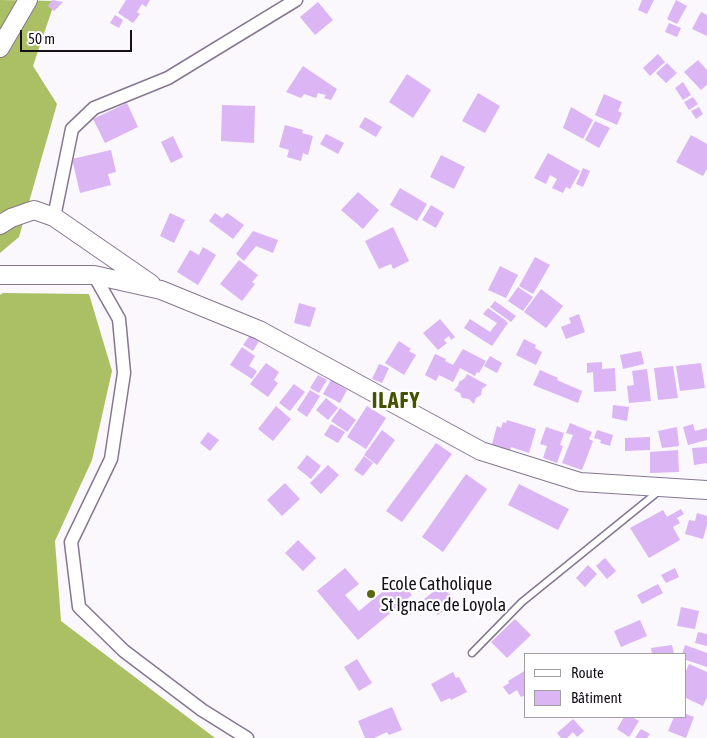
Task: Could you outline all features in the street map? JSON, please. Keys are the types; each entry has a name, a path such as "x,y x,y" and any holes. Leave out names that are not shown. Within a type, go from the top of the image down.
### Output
{"street":[{"path":"0,48 28,0"},
{"path":"54,217 72,129 94,108 168,78 296,0"},
{"path":"0,225 11,218 34,210 54,217 161,290"},
{"path":"0,275 94,275 161,290 259,330 481,451 580,482 707,490"},
{"path":"94,275 119,320 124,374 110,459 71,542 79,607 124,651 202,710 247,738"}],"lane":[{"path":"472,653 522,602 664,487"}],"green space":[{"path":"0,0 55,1 33,66 57,104 19,237 0,253"},
{"path":"3,293 89,294 112,371 92,460 55,541 61,621 215,738 0,738 0,295"}],"building":[{"path":"52,0 63,2 54,11 48,6"},
{"path":"126,0 150,0 146,7 142,4 137,12 140,14 133,23 118,13"},
{"path":"642,0 654,0 647,14 638,10"},
{"path":"676,0 687,6 677,24 667,19"},
{"path":"318,2 333,20 315,35 300,17"},
{"path":"701,12 707,15 707,36 692,29"},
{"path":"115,15 123,20 119,28 110,23"},
{"path":"669,23 681,28 677,37 665,32"},
{"path":"658,54 665,62 650,76 643,68"},
{"path":"698,60 707,70 707,85 701,90 684,72"},
{"path":"667,63 677,73 666,83 656,73"},
{"path":"303,66 337,89 331,100 324,98 326,95 318,93 316,98 304,94 301,98 286,92"},
{"path":"407,74 431,90 413,118 389,102"},
{"path":"683,82 691,95 683,100 675,88"},
{"path":"478,93 500,106 485,133 462,121"},
{"path":"604,94 622,102 618,111 622,113 617,125 595,115"},
{"path":"693,97 698,104 689,110 684,102"},
{"path":"127,103 138,127 105,143 93,119"},
{"path":"222,105 255,106 254,143 221,141"},
{"path":"571,107 593,120 583,139 563,128"},
{"path":"699,107 703,114 696,119 691,111"},
{"path":"365,117 382,127 376,137 359,127"},
{"path":"595,121 610,128 599,148 585,140"},
{"path":"285,125 303,130 302,133 313,136 308,155 303,153 301,161 287,157 289,150 279,147"},
{"path":"326,134 344,143 338,154 320,144"},
{"path":"691,135 707,144 707,169 703,176 676,162"},
{"path":"173,136 183,157 171,163 161,142"},
{"path":"111,150 116,172 108,174 111,185 80,193 72,159"},
{"path":"548,153 580,171 570,189 566,187 563,193 552,188 557,179 550,175 546,184 534,178"},
{"path":"441,155 465,167 454,189 430,177"},
{"path":"583,168 590,171 583,187 576,184"},
{"path":"400,188 427,204 417,221 390,205"},
{"path":"358,192 379,210 363,229 341,210"},
{"path":"431,205 444,213 436,228 422,220"},
{"path":"170,213 185,220 174,243 160,236"},
{"path":"215,213 222,218 227,213 244,225 233,239 209,221"},
{"path":"393,227 409,261 393,269 391,264 379,269 365,241"},
{"path":"253,231 278,240 273,253 256,246 244,261 236,254"},
{"path":"203,247 216,255 198,285 177,272 190,250 199,255"},
{"path":"535,257 550,265 533,294 519,286"},
{"path":"239,260 258,275 252,282 255,284 242,301 220,284"},
{"path":"500,266 518,275 506,298 488,290"},
{"path":"518,287 533,297 523,311 508,301"},
{"path":"541,289 563,306 546,328 524,312"},
{"path":"495,301 516,316 511,322 490,307"},
{"path":"299,303 316,308 310,327 294,323"},
{"path":"488,308 508,323 492,346 464,328 470,319 490,332 497,323 483,314"},
{"path":"579,314 585,332 566,339 561,327 571,323 569,318"},
{"path":"440,319 455,337 451,340 449,336 444,340 447,343 438,350 423,333"},
{"path":"250,335 259,341 253,351 243,345"},
{"path":"524,339 536,345 535,348 542,352 536,365 516,355"},
{"path":"399,341 416,355 404,375 385,363"},
{"path":"242,347 255,356 249,366 257,371 252,379 230,365"},
{"path":"463,349 486,361 475,376 460,368 453,382 439,375 436,381 425,375 435,354 453,365"},
{"path":"641,351 644,364 623,369 620,355"},
{"path":"490,356 502,363 497,373 484,366"},
{"path":"602,362 602,369 615,368 616,391 594,392 593,372 587,373 587,363"},
{"path":"266,363 279,372 274,380 278,383 268,397 250,384"},
{"path":"701,363 705,388 680,391 676,366"},
{"path":"379,364 389,368 382,383 372,379"},
{"path":"673,366 678,398 658,400 654,368"},
{"path":"647,369 651,401 629,403 627,386 634,385 632,371"},
{"path":"540,370 582,391 578,403 533,385"},
{"path":"467,374 487,385 482,389 481,395 476,398 474,404 469,399 462,398 460,393 454,390"},
{"path":"318,375 327,380 319,393 310,388"},
{"path":"331,380 347,390 340,403 323,394"},
{"path":"294,384 305,392 290,411 279,403"},
{"path":"310,390 320,396 307,417 297,410"},
{"path":"326,398 338,408 328,420 316,410"},
{"path":"613,405 629,407 627,421 612,418"},
{"path":"276,406 291,419 273,441 258,429"},
{"path":"367,406 386,418 366,449 347,437"},
{"path":"340,408 356,420 347,432 331,421"},
{"path":"507,420 536,429 529,453 511,447 509,454 491,448 497,426 501,428 503,422 506,423"},
{"path":"570,423 592,432 589,439 593,441 582,470 562,463 573,435 566,433"},
{"path":"331,424 345,432 338,443 324,435"},
{"path":"693,424 695,431 707,428 707,440 688,445 683,427"},
{"path":"546,427 564,433 560,445 563,446 557,463 543,458 547,446 540,444"},
{"path":"677,427 679,446 662,448 658,431"},
{"path":"382,430 395,440 377,465 364,455"},
{"path":"597,430 613,435 610,446 600,443 601,440 594,438"},
{"path":"208,432 219,440 210,451 200,443"},
{"path":"650,437 650,450 625,451 625,438"},
{"path":"436,443 452,454 402,522 386,511"},
{"path":"707,447 707,463 694,465 692,448"},
{"path":"678,450 679,472 650,473 650,452"},
{"path":"307,455 321,466 311,479 297,468"},
{"path":"364,456 373,463 363,476 354,470"},
{"path":"328,465 339,475 321,494 310,483"},
{"path":"466,474 487,489 443,552 422,537"},
{"path":"285,483 300,499 282,516 267,500"},
{"path":"519,484 569,509 558,530 508,505"},
{"path":"681,509 684,514 677,518 680,523 673,527 680,540 649,558 630,528 663,510 667,517"},
{"path":"697,513 707,516 707,525 703,539 685,534 689,520 695,521"},
{"path":"298,540 316,558 303,571 285,553"},
{"path":"605,558 616,571 607,579 596,566"},
{"path":"588,565 597,574 585,587 576,578"},
{"path":"345,568 359,584 345,595 359,611 398,579 412,595 358,640 317,591"},
{"path":"675,568 679,577 666,583 661,575"},
{"path":"658,584 663,593 642,604 637,595"},
{"path":"442,585 455,601 438,615 424,599"},
{"path":"681,607 699,611 695,629 677,626"},
{"path":"515,619 531,635 507,658 491,642"},
{"path":"640,620 647,636 621,647 614,631"},
{"path":"698,632 707,634 707,646 695,643"},
{"path":"672,645 674,653 652,653 651,648"},
{"path":"685,645 707,653 707,667 687,660 687,653 682,653"},
{"path":"357,659 372,683 359,691 344,667"},
{"path":"689,664 707,672 707,697 703,706 687,698 687,669"},
{"path":"524,671 524,696 521,697 517,690 509,695 503,687 509,683 508,681"},
{"path":"453,672 456,678 459,677 467,692 451,700 450,698 441,702 431,684"},
{"path":"392,707 402,730 389,735 387,732 374,738 365,738 358,721"},
{"path":"687,714 694,717 686,738 668,731 674,718 687,718"},
{"path":"623,718 634,718 639,721 629,737 617,729"},
{"path":"573,719 584,731 577,737 573,732 567,738 561,738 557,733"},
{"path":"641,729 650,734 647,738 635,738"}],"place":[{"name":"Ecole Catholique St Ignace de Loyola","path":"371,594"}],"district":[{"name":"ILAFY","path":"396,401"}]}
